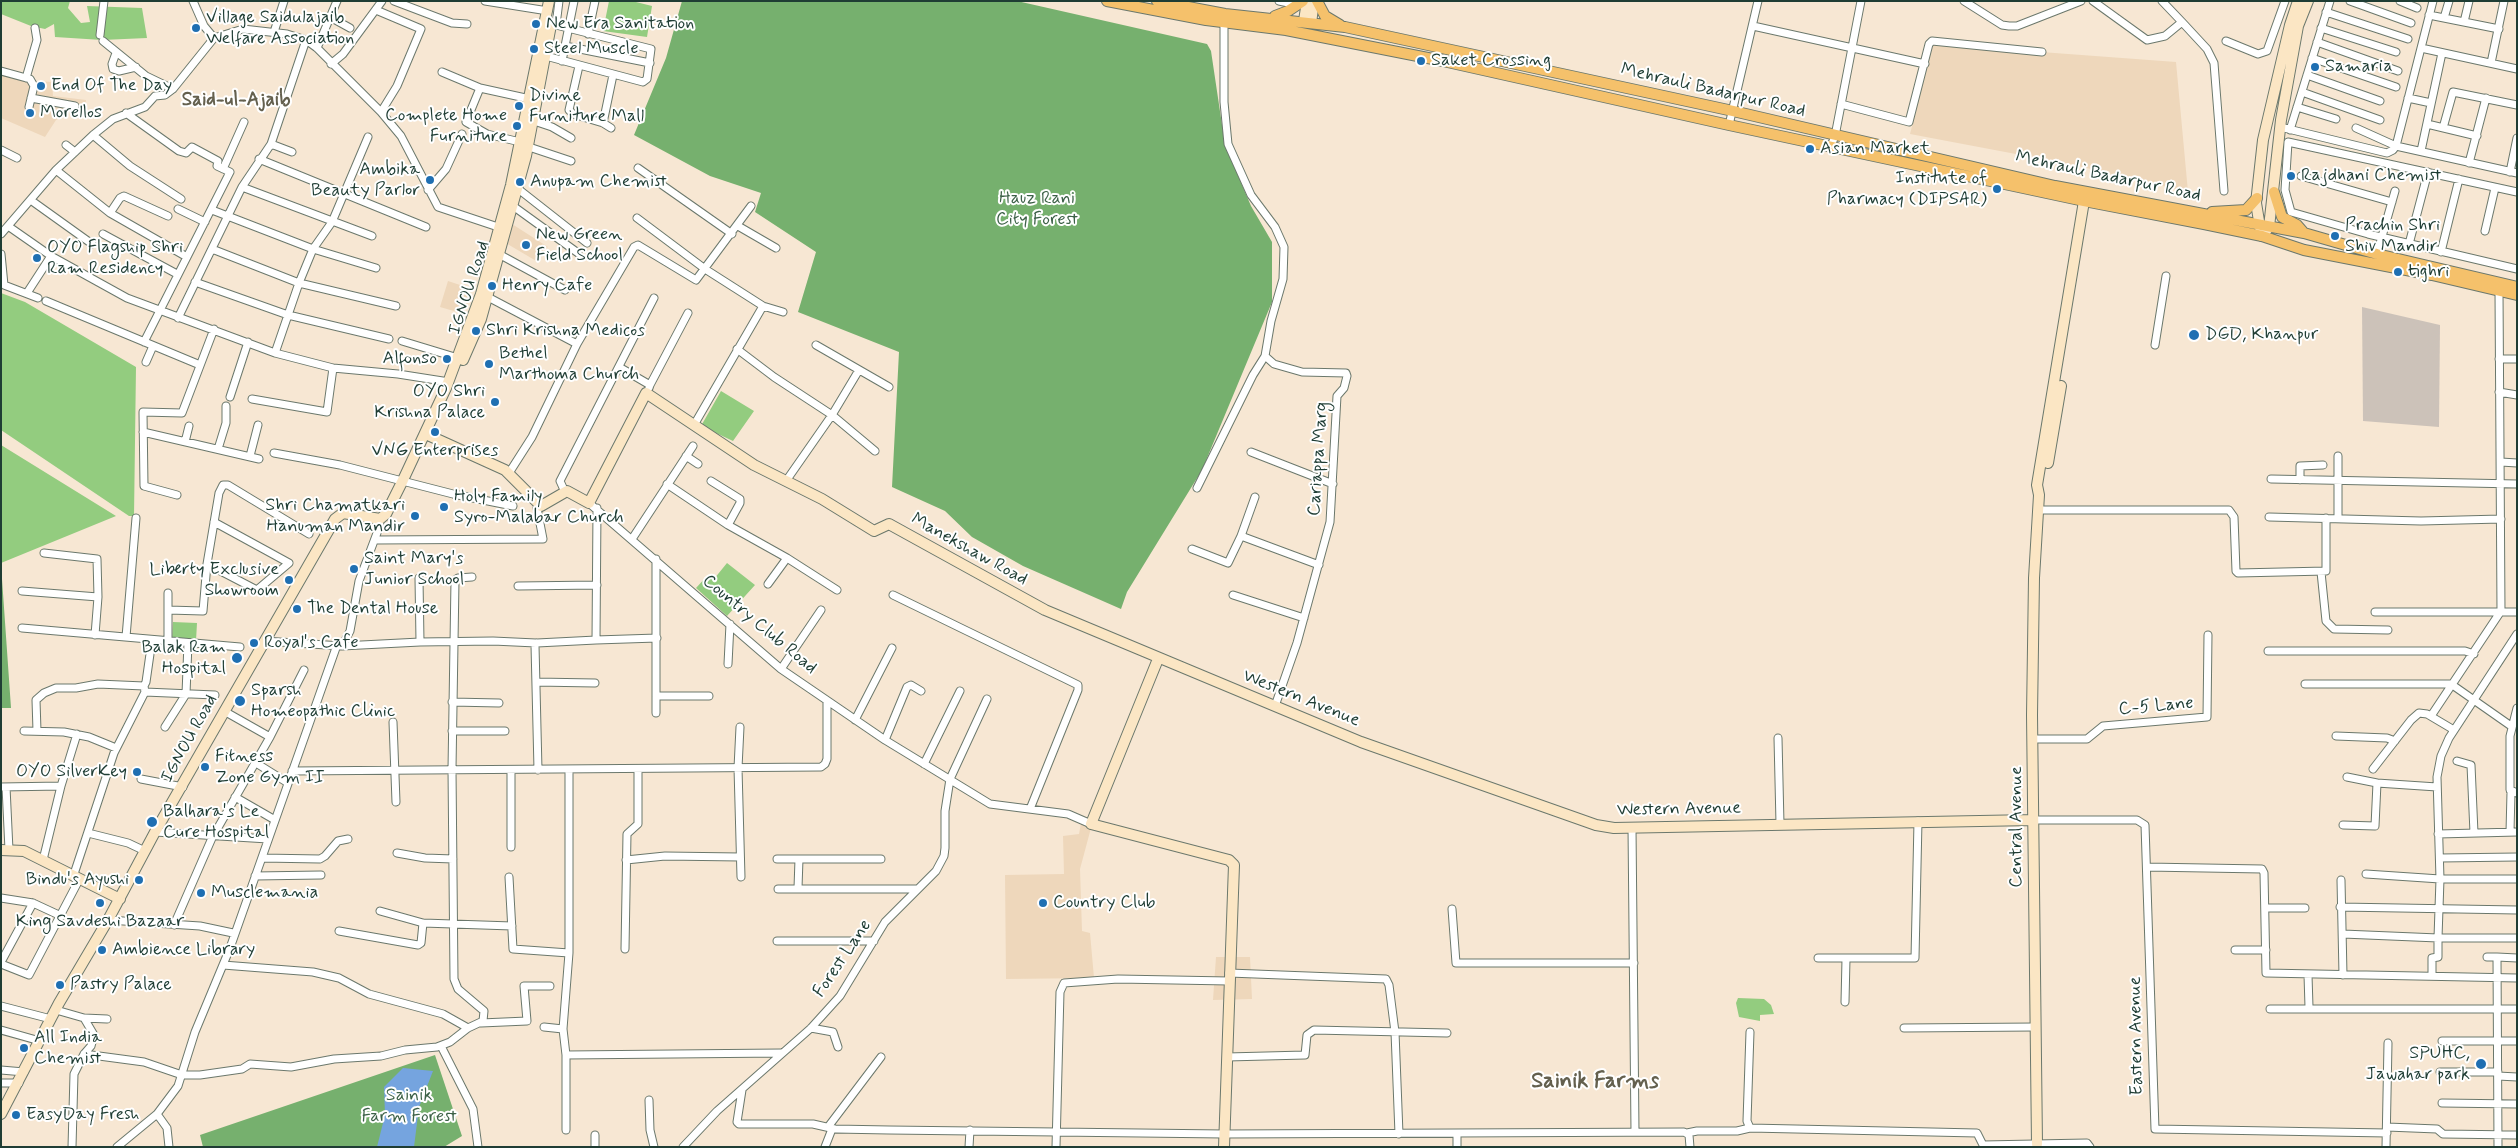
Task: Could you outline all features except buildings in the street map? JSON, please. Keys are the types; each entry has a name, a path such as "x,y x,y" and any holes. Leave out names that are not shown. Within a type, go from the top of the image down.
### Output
{"main road":[{"path":"1107,1 1224,22"},
{"name":"Mehrauli Badarpur Road","path":"1156,1 1226,14 1269,17 1345,27 1733,111 1835,136 1996,170 2055,186 2304,233"},
{"path":"1315,1 1328,18 1345,27"},
{"path":"1269,17 1288,11 1303,2"},
{"name":"Mehrauli Badarpur Road","path":"1224,22 1309,34 1451,63 2084,201 2262,236 2304,250 2421,273 2499,291"},
{"path":"1451,63 1454,51"},
{"path":"2274,192 2282,216 2297,225 2304,233 2377,254 2517,287"},
{"path":"2207,214 2217,211 2246,210 2257,198"},
{"path":"2499,291 2517,295"}],"street":[{"path":"104,1 102,38 116,53 146,76 172,89"},
{"path":"193,1 204,26 214,38"},
{"path":"274,32 284,1"},
{"path":"317,48 337,1"},
{"path":"331,64 343,54 382,1"},
{"path":"394,1 452,23 467,24"},
{"path":"485,1 548,6"},
{"name":"IGNOU Road","path":"502,228 513,206 530,99 543,56 554,1"},
{"path":"543,56 643,82 647,79 652,51 650,48 556,25 559,1"},
{"path":"562,61 574,1"},
{"path":"588,34 595,1"},
{"path":"1279,1 1303,2 1308,22"},
{"path":"1308,22 1315,1"},
{"path":"1729,125 1758,1"},
{"path":"1831,146 1835,136 1860,1"},
{"path":"1964,1 2002,25 2017,26 2081,1"},
{"path":"2093,1 2147,40 2165,36 2182,22"},
{"path":"2162,1 2208,49 2214,63 2224,191"},
{"path":"2226,41 2258,54 2267,52 2285,1"},
{"path":"2265,226 2257,198 2263,140 2290,25 2298,1"},
{"path":"2262,236 2274,192 2285,129 2298,26 2308,1"},
{"path":"2285,129 2297,107 2330,1"},
{"path":"2350,1 2411,23"},
{"path":"2400,1 2417,8"},
{"path":"2285,129 2387,153 2396,146 2433,1"},
{"path":"2444,18 2449,1"},
{"path":"2464,22 2469,1"},
{"path":"2492,63 2504,1"},
{"name":"IGNOU Road","path":"1,1114 6,1096 24,1072 53,1015 120,899 155,832 335,519 340,514 380,519 386,514 430,436 484,296 511,185 534,121 548,6"},
{"path":"376,10 421,29 397,86 381,112"},
{"path":"2326,12 2408,39"},
{"path":"2430,15 2499,29"},
{"path":"330,17 350,28"},
{"path":"1198,488 1253,375 1265,356 1271,321 1283,280 1284,248 1275,227 1251,195 1228,144 1224,102 1224,22"},
{"path":"1753,26 1924,64"},
{"path":"26,78 37,40 35,28"},
{"path":"2321,28 2396,52"},
{"path":"1,234 32,201 56,170 93,135 114,119 145,107 155,96 165,95 214,38 243,29 274,32 306,40 317,48 381,112 401,136 428,190 441,210 502,228"},
{"path":"178,318 242,188 271,144 306,40"},
{"path":"1841,104 1910,122 1924,64 1932,41 2042,52"},
{"path":"2317,42 2398,71"},
{"path":"565,46 650,63"},
{"path":"2421,48 2517,69"},
{"path":"116,53 112,69 119,71 136,68"},
{"path":"2420,151 2442,53"},
{"path":"2312,58 2396,87"},
{"path":"578,66 569,110 573,114 603,123 612,128"},
{"path":"1,71 30,79 34,86 29,107"},
{"path":"442,72 480,88 530,99"},
{"path":"603,123 613,75"},
{"path":"2307,75 2380,101"},
{"path":"480,88 466,122 487,134 571,161"},
{"path":"2302,92 2380,120"},
{"path":"2443,128 2453,92 2517,105"},
{"path":"31,98 75,106"},
{"path":"2408,98 2431,103"},
{"path":"2470,163 2486,98"},
{"path":"2297,107 2336,119"},
{"path":"126,113 179,151 186,153 192,146 218,161 217,166 230,172 144,342"},
{"path":"534,121 552,127 570,138"},
{"path":"223,169 244,122"},
{"path":"2427,124 2476,136"},
{"path":"2356,128 2396,146 2513,173 2517,138"},
{"path":"428,190 446,169 462,134"},
{"path":"93,135 130,166 180,199"},
{"path":"275,354 298,283 313,249 332,222 368,137"},
{"path":"2517,192 2288,142 2285,190 2291,212 2382,238 2517,269"},
{"path":"271,144 292,152"},
{"path":"66,145 75,152"},
{"path":"1,150 17,158"},
{"path":"260,159 426,227"},
{"path":"638,168 732,234"},
{"path":"56,170 110,213 187,256"},
{"path":"2409,244 2428,172"},
{"path":"2301,176 2392,202"},
{"path":"2441,252 2459,178"},
{"path":"242,188 372,236"},
{"path":"517,188 587,242"},
{"path":"2485,231 2495,188"},
{"path":"2377,254 2395,191"},
{"path":"110,213 120,198 124,196 168,216"},
{"path":"32,201 92,244"},
{"name":"Central Avenue","path":"2037,1144 2032,820 2033,605 2039,495 2043,486 2054,430 2065,333 2066,303 2070,296 2084,201"},
{"path":"513,206 578,253"},
{"path":"509,473 532,436 577,344 635,245 694,280 705,270 751,206"},
{"path":"178,209 206,222"},
{"path":"212,210 313,249 376,268"},
{"path":"637,218 705,270 763,306 783,312"},
{"path":"8,226 51,256 127,298 178,318 214,329 275,354 333,368 398,374 449,382"},
{"path":"738,226 776,248"},
{"path":"103,234 177,274"},
{"path":"212,250 298,283 396,306"},
{"path":"496,252 565,290"},
{"path":"1,254 4,284 38,298"},
{"path":"27,293 51,256"},
{"path":"2155,345 2166,276"},
{"path":"195,282 288,316 389,339"},
{"path":"2431,716 2501,611 2499,291"},
{"path":"484,296 577,344"},
{"path":"430,436 509,473 541,506 565,492 560,482 654,298"},
{"path":"46,301 200,365"},
{"path":"694,425 763,306"},
{"path":"596,640 597,584 593,506 648,389 688,313"},
{"name":"IGNOU Road","path":"380,525 385,523 389,516 476,320"},
{"path":"177,495 144,486 144,411 182,412 214,329"},
{"path":"402,341 458,358"},
{"path":"230,397 248,342"},
{"path":"816,345 889,387"},
{"path":"146,362 153,346"},
{"path":"737,349 774,378 832,415 875,451"},
{"name":"Cariappa Marg","path":"1265,356 1274,364 1302,372 1346,373 1344,388 1338,396 1330,522 1304,618 1275,706"},
{"path":"2499,359 2517,359"},
{"path":"618,367 648,389"},
{"path":"252,399 327,412 333,368"},
{"path":"786,481 832,415 859,370"},
{"name":"Manekshaw Road","path":"648,389 694,425 746,461 822,499 874,531 890,524 1045,610 1158,658"},
{"path":"2499,392 2517,394"},
{"path":"218,450 226,423 226,406"},
{"path":"250,456 258,425"},
{"path":"185,442 189,426"},
{"path":"143,432 259,459"},
{"path":"632,538 693,446"},
{"path":"1251,452 1333,484"},
{"path":"274,453 340,465 453,494 513,506"},
{"path":"686,456 698,464"},
{"path":"2338,456 2338,519"},
{"path":"2500,462 2517,463"},
{"path":"2300,480 2300,466 2323,465"},
{"path":"2270,479 2517,484"},
{"path":"710,481 740,499 740,503 728,525"},
{"path":"667,484 728,525 787,558 837,590"},
{"path":"168,610 203,611 207,564 220,488 226,485 309,534"},
{"name":"Country Club Road","path":"565,492 571,492 593,506 781,669 884,740 990,804 1074,815 1091,824"},
{"path":"1192,548 1228,563 1242,536 1255,497"},
{"path":"375,540 543,540 538,508"},
{"path":"2038,510 2230,510 2234,517 2237,573 2325,571"},
{"path":"117,1147 157,1114 178,1086 195,1032 223,965 292,771 340,646 350,631 359,581 380,525 340,514"},
{"path":"2269,517 2421,521 2501,519"},
{"path":"126,637 136,518"},
{"path":"2326,518 2327,570 2321,572 2326,621 2334,629 2388,630"},
{"path":"207,564 257,590 289,563 214,522"},
{"path":"1242,536 1319,565"},
{"path":"44,553 97,559 98,597 95,635"},
{"path":"768,584 787,558"},
{"path":"656,559 656,713"},
{"path":"472,577 455,579 452,702 455,982 460,992 484,1011 485,1016 481,1023"},
{"path":"419,578 420,642"},
{"path":"518,586 597,584"},
{"path":"22,591 98,597"},
{"path":"168,593 168,641"},
{"path":"893,595 1078,685 1078,690 1030,809"},
{"path":"1233,595 1304,618"},
{"path":"781,669 821,610"},
{"path":"2375,612 2517,612"},
{"path":"728,664 730,624"},
{"path":"22,628 240,647"},
{"path":"2432,976 2432,958 2438,957 2440,858 2437,787 2441,756 2454,730 2517,634"},
{"name":"C-5 Lane","path":"2033,739 2087,740 2103,726 2207,717 2208,635"},
{"path":"264,641 340,646 420,642 493,641 536,643 656,638"},
{"path":"33,903 1,963 29,975 61,916 77,876 88,833 116,748 144,689 152,640"},
{"path":"165,728 186,694 188,643"},
{"path":"536,643 538,770"},
{"path":"854,720 892,648"},
{"path":"2268,651 2465,651 2474,654"},
{"path":"1158,658 1091,824 1232,862 1234,869 1224,1147"},
{"name":"Western Avenue","path":"1158,658 1361,742 1576,820 1605,827 2032,820"},
{"path":"174,925 212,838 256,763 304,670"},
{"path":"536,682 595,683"},
{"path":"37,731 36,700 50,690 98,684 186,694 215,695"},
{"path":"2305,684 2453,684 2511,726"},
{"path":"884,740 907,687 911,685 921,691"},
{"path":"924,764 960,691"},
{"path":"656,696 708,696"},
{"name":"Forest Lane","path":"687,1146 717,1111 810,1028 840,996 885,922 936,870 944,856 945,810 950,779 988,699"},
{"path":"452,702 498,703"},
{"path":"292,771 452,769 511,771 638,770 823,766 827,759 827,702"},
{"path":"2438,834 2513,832 2514,792 2511,726 2517,708"},
{"path":"224,711 270,737"},
{"path":"2373,768 2415,715 2422,712 2454,730"},
{"path":"393,722 396,802"},
{"path":"740,727 738,768 741,877"},
{"path":"452,730 505,731"},
{"path":"24,732 77,734 116,748"},
{"path":"43,860 61,786 77,734"},
{"path":"2336,736 2387,738 2395,741"},
{"path":"1778,738 1780,824"},
{"path":"2457,762 2471,765 2474,833"},
{"path":"256,763 288,783"},
{"path":"566,1130 566,1055 563,1029 569,953 570,770"},
{"path":"625,949 627,834 638,824 638,770"},
{"path":"511,771 511,847"},
{"path":"2347,777 2377,783 2437,787"},
{"path":"141,778 182,787"},
{"path":"2342,825 2375,826 2377,783"},
{"path":"61,786 4,787 5,850 24,851 120,899"},
{"path":"235,797 275,820"},
{"name":"Eastern Avenue","path":"2032,820 2142,822 2146,829 2155,1129 2387,1130"},
{"path":"1818,958 1915,958 1918,821"},
{"path":"1632,827 1635,1132"},
{"path":"155,832 212,838 268,839"},
{"path":"88,833 128,843 145,851"},
{"path":"262,858 320,858 325,856 338,841 348,839"},
{"path":"397,853 416,857 453,859"},
{"path":"626,860 665,856 740,857"},
{"path":"2440,858 2517,857"},
{"path":"777,859 881,859"},
{"path":"798,888 800,859"},
{"path":"2148,867 2262,869 2264,873 2266,973 2517,978"},
{"path":"2366,874 2440,879 2517,880"},
{"path":"255,876 321,875"},
{"path":"509,877 513,950 569,953"},
{"path":"2341,880 2340,907 2343,916 2342,975"},
{"path":"778,889 917,889"},
{"path":"1,898 33,903 61,916"},
{"path":"2340,907 2517,910"},
{"path":"2265,908 2305,908"},
{"path":"1452,909 1456,963 1634,964"},
{"path":"380,911 423,923 512,926"},
{"path":"108,920 200,926 232,933"},
{"path":"339,931 418,945 421,943 423,923"},
{"path":"2342,934 2438,938 2517,938"},
{"path":"777,942 874,941"},
{"path":"2235,950 2266,950"},
{"path":"2487,957 2517,958"},
{"path":"2497,957 2498,1147"},
{"path":"1845,1002 1846,959"},
{"path":"223,965 313,972 338,978 369,994 443,1014 468,1028"},
{"path":"2308,975 2309,1007"},
{"path":"1056,1147 1060,992 1064,982 1118,979 1229,977 1386,979 1389,985 1396,1032 1399,1134"},
{"path":"84,1054 144,1062 182,1075 200,1075 242,1069 250,1064 291,1067 334,1058 381,1056 441,1046 450,1042 468,1028 481,1023 527,1021 524,986 550,986"},
{"path":"1,1006 53,1015 107,1019"},
{"path":"2270,1009 2309,1007 2517,1009"},
{"path":"72,1147 74,1074 84,1054 91,1046 94,1034 84,1018"},
{"path":"1904,1028 2035,1027"},
{"path":"544,1028 563,1029"},
{"path":"810,1028 833,1032 838,1047"},
{"path":"1,1030 40,1041"},
{"path":"1227,1057 1305,1055 1307,1035 1314,1030 1448,1033"},
{"path":"1750,1032 1747,1121 1750,1128"},
{"path":"2442,1041 2517,1040"},
{"path":"2386,1147 2388,1043"},
{"path":"441,1046 473,1108 478,1147"},
{"path":"566,1055 781,1053"},
{"path":"825,1147 830,1128 881,1057"},
{"path":"1,1070 24,1072"},
{"path":"2440,1072 2498,1074 2517,1077"},
{"path":"1,1082 18,1082"},
{"path":"742,1090 738,1124 806,1124 830,1128 1224,1134 1457,1134 1687,1133 1697,1131 1737,1131 1750,1128 1977,1133 1980,1135 1981,1146 2086,1143 2090,1147"},
{"path":"649,1100 650,1130 654,1147"},
{"path":"2442,1103 2517,1104"},
{"path":"157,1114 167,1128 169,1147"},
{"path":"2387,1130 2437,1129 2442,1134 2517,1135"},
{"path":"970,1130 970,1147"},
{"path":"1687,1133 1691,1138 1690,1147"},
{"path":"1457,1134 1457,1147"},
{"path":"595,1135 596,1147"}],"shaded area":[{"path":"1933,44 2176,62 2188,192 2074,165 1910,134"},
{"path":"1,72 34,81 52,82 53,96 86,100 86,108 67,111 56,120 45,137 1,118"},
{"name":"New Green Field School","path":"512,224 548,247 541,254 538,262 504,242"},
{"path":"448,281 472,289 464,314 440,307"},
{"path":"2362,307 2440,325 2439,427 2363,421"},
{"name":"Country Club","path":"1081,823 1091,828 1080,869 1082,931 1090,933 1094,978 1006,979 1005,875 1064,874 1063,836 1079,834"},
{"path":"1216,957 1250,957 1252,999 1213,1000"}],"green space":[{"path":"1,1 70,1 68,8 81,23 90,22 87,6 142,8 147,38 102,40 55,37 54,24 45,29 31,26 1,14"},
{"path":"609,1 632,1 652,6 647,37 603,31"},
{"name":"Hauz Rani City Forest","path":"682,1 1017,1 1207,44 1211,51 1225,145 1251,206 1272,242 1272,302 1202,470 1127,592 1121,609 1023,566 972,537 945,511 892,487 899,352 798,312 816,252 755,212 761,193 710,176 634,135 666,58"},
{"path":"1,293 25,302 136,367 134,516 129,516 1,430"},
{"path":"721,391 754,411 733,441 701,426"},
{"path":"1,445 116,516 1,563"},
{"path":"727,563 755,585 727,616 696,588 707,576 714,579"},
{"path":"2,579 11,708 1,708"},
{"path":"173,622 197,623 196,641 172,640"},
{"path":"1738,998 1764,999 1771,1005 1774,1014 1760,1015 1760,1021 1739,1017 1736,1003"},
{"name":"Sainik Farm Forest","path":"435,1055 462,1136 444,1147 203,1147 200,1135"}],"water":[{"path":"403,1068 433,1071 419,1107 414,1147 377,1147 385,1115 384,1087"}],"place":[{"name":"New Era Sanitation","path":"536,24"},
{"name":"Village Saidulajaib Welfare Association","path":"196,28"},
{"name":"Steel Muscle","path":"534,49"},
{"name":"Saket Crossing","path":"1421,61"},
{"name":"Samaria","path":"2315,67"},
{"name":"End Of The Day","path":"41,86"},
{"name":"Divine Furniture Mall","path":"519,106"},
{"name":"Morellos","path":"30,113"},
{"name":"Complete Home Furniture","path":"517,126"},
{"name":"Asian Market","path":"1810,149"},
{"name":"Rajdhani Chemist","path":"2291,176"},
{"name":"Ambika Beauty Parlor","path":"430,180"},
{"name":"Anupam Chemist","path":"520,182"},
{"name":"Institute of Pharmacy (DIPSAR)","path":"1997,189"},
{"name":"Prachin Shri Shiv Mandir","path":"2335,236"},
{"name":"New Green Field School","path":"526,245"},
{"name":"OYO Flagship Shri Ram Residency","path":"37,258"},
{"name":"tighri","path":"2398,272"},
{"name":"Henry Cafe","path":"492,286"},
{"name":"Shri Krishna Medicos","path":"476,331"},
{"name":"DGD, Khanpur","path":"2194,335"},
{"name":"Alfonso","path":"447,359"},
{"name":"Bethel Marthoma Church","path":"489,364"},
{"name":"OYO Shri Krishna Palace","path":"495,402"},
{"name":"VNG Enterprises","path":"435,432"},
{"name":"Holy Family Syro-Malabar Church","path":"444,507"},
{"name":"Shri Chamatkari Hanuman Mandir","path":"415,516"},
{"name":"Saint Mary's Junior School","path":"354,569"},
{"name":"Liberty Exclusive Showroom","path":"289,580"},
{"name":"The Dental House","path":"297,609"},
{"name":"Royal's Cafe","path":"254,643"},
{"name":"Balak Ram Hospital","path":"237,658"},
{"name":"Sparsh Homeopathic Clinic","path":"240,701"},
{"name":"Fitness Zone Gym II","path":"205,767"},
{"name":"OYO SilverKey","path":"137,772"},
{"name":"Balhara's Le Cure Hospital","path":"152,822"},
{"name":"Bindu's Ayushi","path":"139,880"},
{"name":"Musclemania","path":"201,893"},
{"name":"King Savdeshi Bazaar","path":"100,903"},
{"name":"Country Club","path":"1043,903"},
{"name":"Ambience Library","path":"102,950"},
{"name":"Pastry Palace","path":"60,985"},
{"name":"All India Chemist","path":"24,1048"},
{"name":"SPUHC, Jawahar park","path":"2481,1064"},
{"name":"EasyDay Fresh","path":"16,1115"}],"district":[{"name":"Said-ul-Ajaib","path":"236,101"},
{"name":"Sainik Farms","path":"1595,1082"}]}
